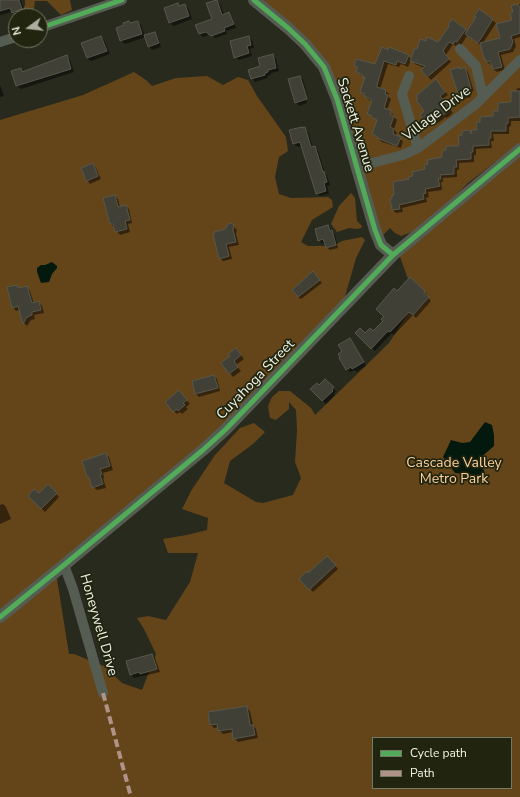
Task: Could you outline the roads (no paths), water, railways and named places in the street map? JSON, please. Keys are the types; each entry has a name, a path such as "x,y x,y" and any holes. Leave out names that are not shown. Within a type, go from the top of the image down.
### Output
{"street":[{"path":"48,25 122,0"},
{"name":"Sackett Avenue","path":"254,0 301,41 324,67 337,99 368,209 379,239 382,245 393,255"},
{"path":"460,49 476,66 483,97"},
{"name":"Village Drive","path":"356,167 403,155 418,148 476,104 520,60"},
{"path":"409,76 402,94 418,148"},
{"name":"Cuyahoga Street","path":"0,617 64,566 225,430 393,255 520,149"},
{"name":"Honeywell Drive","path":"64,566 76,596 103,693"}],"park label":[{"name":"Cascade Valley Metro Park","path":"454,472"}]}
